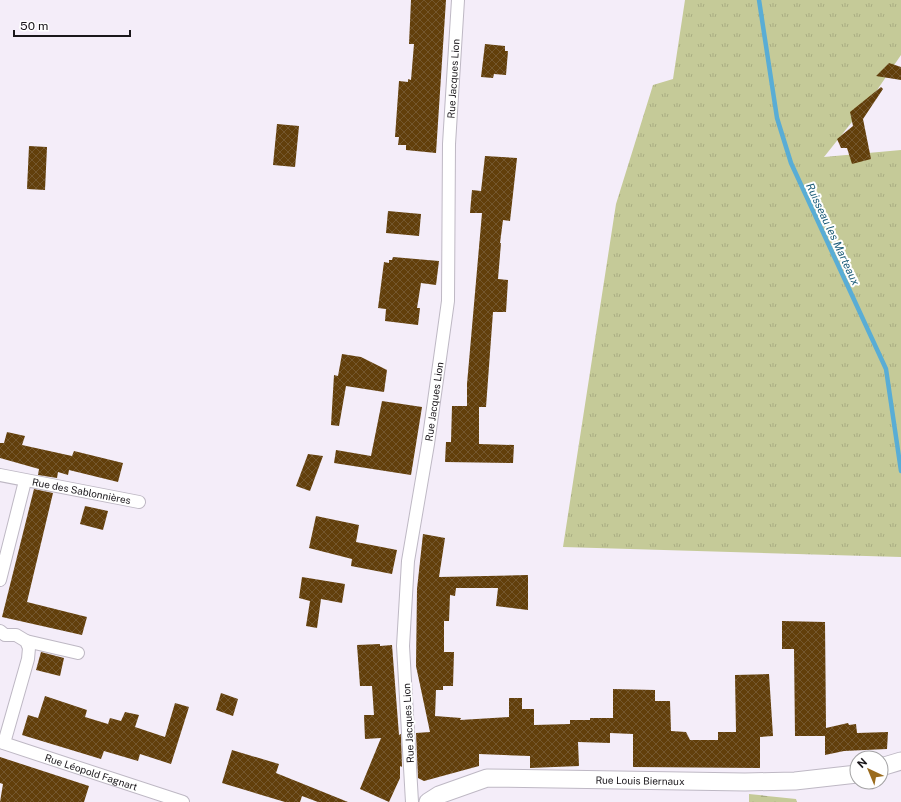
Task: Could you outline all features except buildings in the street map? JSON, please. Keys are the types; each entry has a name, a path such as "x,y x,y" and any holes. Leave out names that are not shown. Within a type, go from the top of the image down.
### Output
{"street":[{"name":"Rue Jacques Lion","path":"412,802 403,646 408,561 428,444 448,301 449,144 458,0"},
{"name":"Rue des Sablonnières","path":"0,475 139,502"},
{"name":"Rue des Sablonnières","path":"0,580 25,481"},
{"path":"0,631 5,635 16,635 26,641 78,653"},
{"path":"2,743 28,659 29,648 26,641"},
{"name":"Rue Léopold Fagnart","path":"2,743 183,802"},
{"path":"889,765 901,761"},
{"name":"Rue Louis Biernaux","path":"428,802 439,795 487,778 745,782 795,781 849,775"}],"green space":[{"path":"685,0 901,0 901,55 875,93 824,157 901,150 901,557 563,547 616,204 653,85 673,79"},
{"path":"749,794 796,799 797,802 749,802"}],"waterway":[{"name":"Ruisseau les Marteaux","path":"759,0 777,118 791,163 886,369 901,471"}]}
